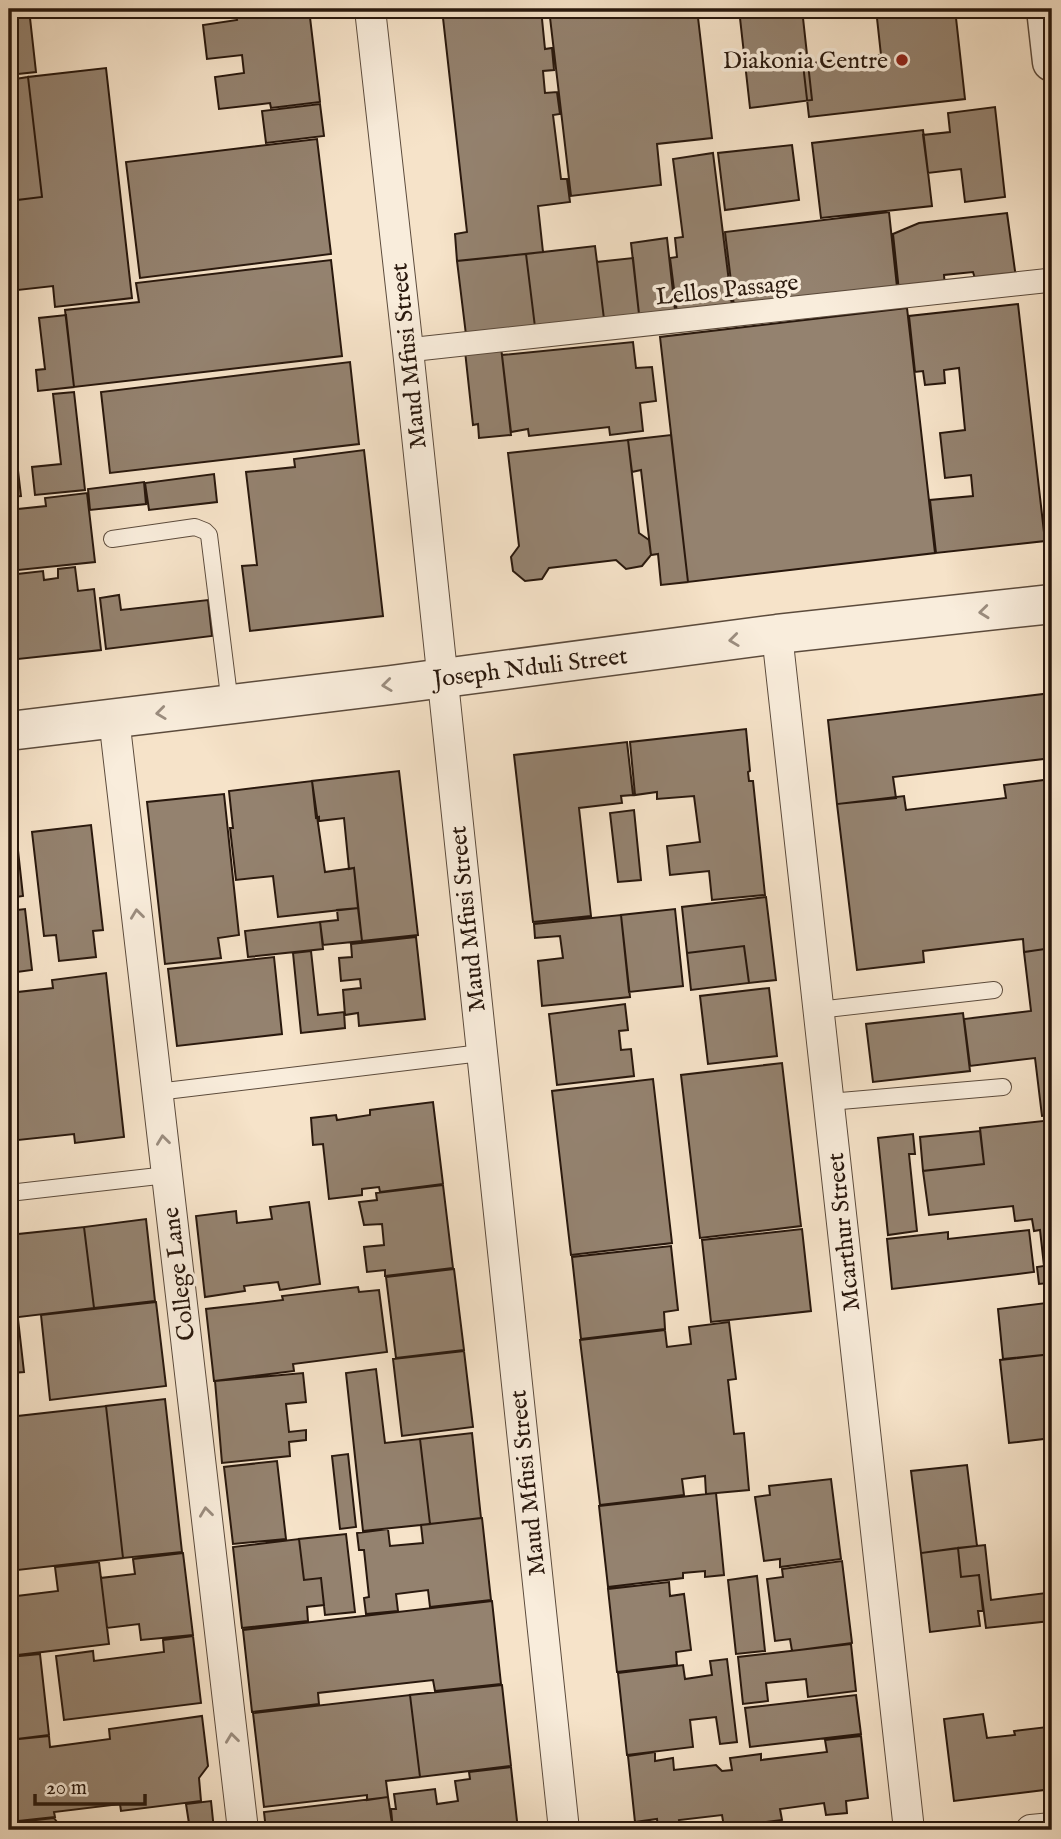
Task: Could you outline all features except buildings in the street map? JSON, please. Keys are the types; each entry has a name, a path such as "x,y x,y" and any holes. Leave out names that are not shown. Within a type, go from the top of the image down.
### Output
{"street":[{"name":"Maud Mfusi Street","path":"370,9 564,1830"},
{"path":"1046,9 1052,62"},
{"name":"Lellos Passage","path":"408,350 1052,280"},
{"name":"Joseph Nduli Street","path":"9,731 777,634 1052,604"},
{"name":"Mcarthur Street","path":"777,634 909,1830"},
{"name":"College Lane","path":"114,719 243,1830"},
{"path":"1031,1830 1052,1828"}],"lane":[{"path":"112,539 195,527 209,535 230,704"},
{"path":"818,1010 994,990"},
{"path":"157,1091 481,1053"},
{"path":"829,1102 1003,1087"},
{"path":"9,1193 167,1175"}],"place":[{"name":"Diakonia Centre","path":"902,60"}]}
